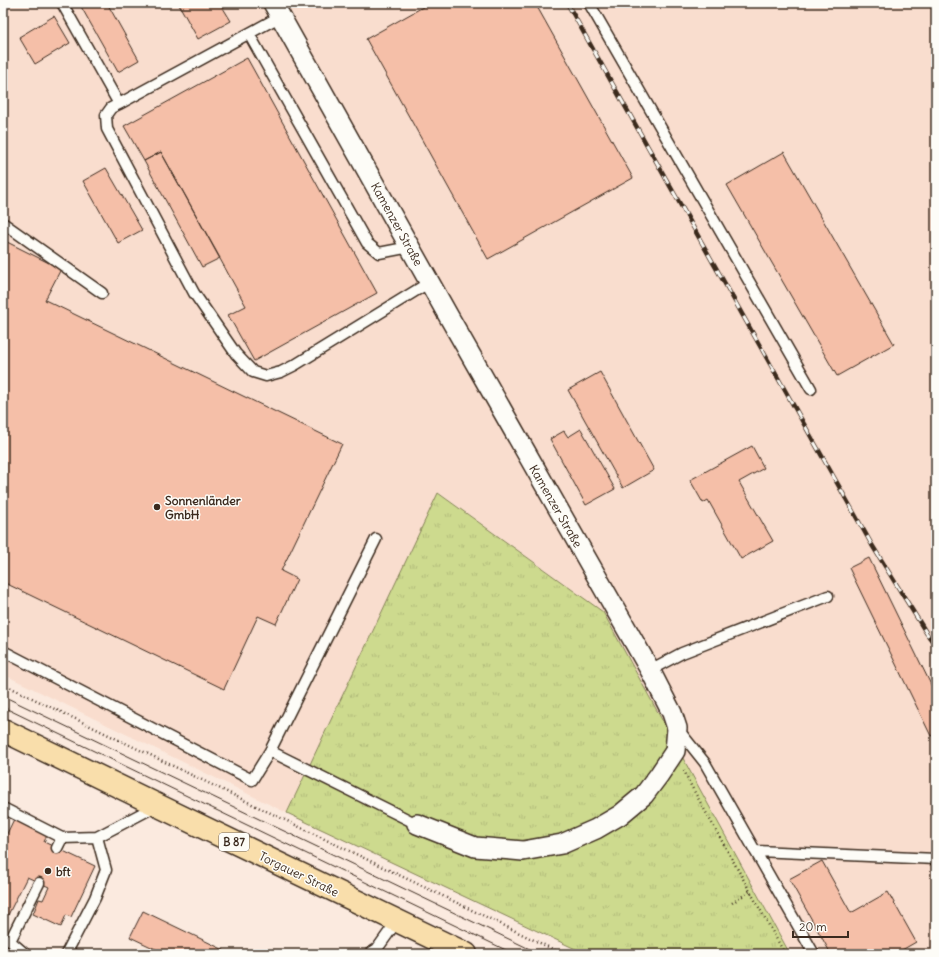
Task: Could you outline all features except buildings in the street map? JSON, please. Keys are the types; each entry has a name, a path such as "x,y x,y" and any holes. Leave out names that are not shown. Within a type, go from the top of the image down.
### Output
{"main road":[{"name":"Torgauer Straße","path":"3,730 466,954"}],"street":[{"name":"Kamenzer Straße","path":"277,10 650,670 672,713 677,728 675,751 644,795 620,815 596,829 562,844 523,850 475,847 417,824"}],"lane":[{"path":"62,3 119,104"},
{"path":"590,3 811,389"},
{"path":"277,10 249,34 111,108 106,115 107,129 194,293 236,354 253,372 266,376 281,372 295,365 430,282"},
{"path":"249,34 366,243 379,253 410,247"},
{"path":"3,222 102,293"},
{"path":"3,650 252,780 270,751 376,539"},
{"path":"650,670 682,653 828,596"},
{"path":"677,728 705,763 814,954"},
{"path":"270,751 417,824"},
{"path":"3,808 62,838 97,837 157,805"},
{"path":"66,954 95,898 106,870 97,837"},
{"path":"57,848 62,838"},
{"path":"755,851 936,859"},
{"path":"24,954 6,940 39,882"},
{"path":"374,952 397,921"}],"path":[{"path":"3,684 563,954"},
{"path":"675,751 689,782 785,954"},
{"path":"732,902 750,891"}],"shaded area":[{"path":"3,3 936,3 936,954 790,954 603,612 439,493 287,813 3,674"}],"green space":[{"path":"438,493 603,612 790,954 586,954 287,813"}],"tram line":[{"path":"3,696 540,954"},
{"path":"3,707 514,954"}],"railway":[{"path":"567,3 872,545 936,646"}],"place":[{"name":"Sonnenländer GmbH","path":"157,507"},
{"name":"bft","path":"48,871"}]}
